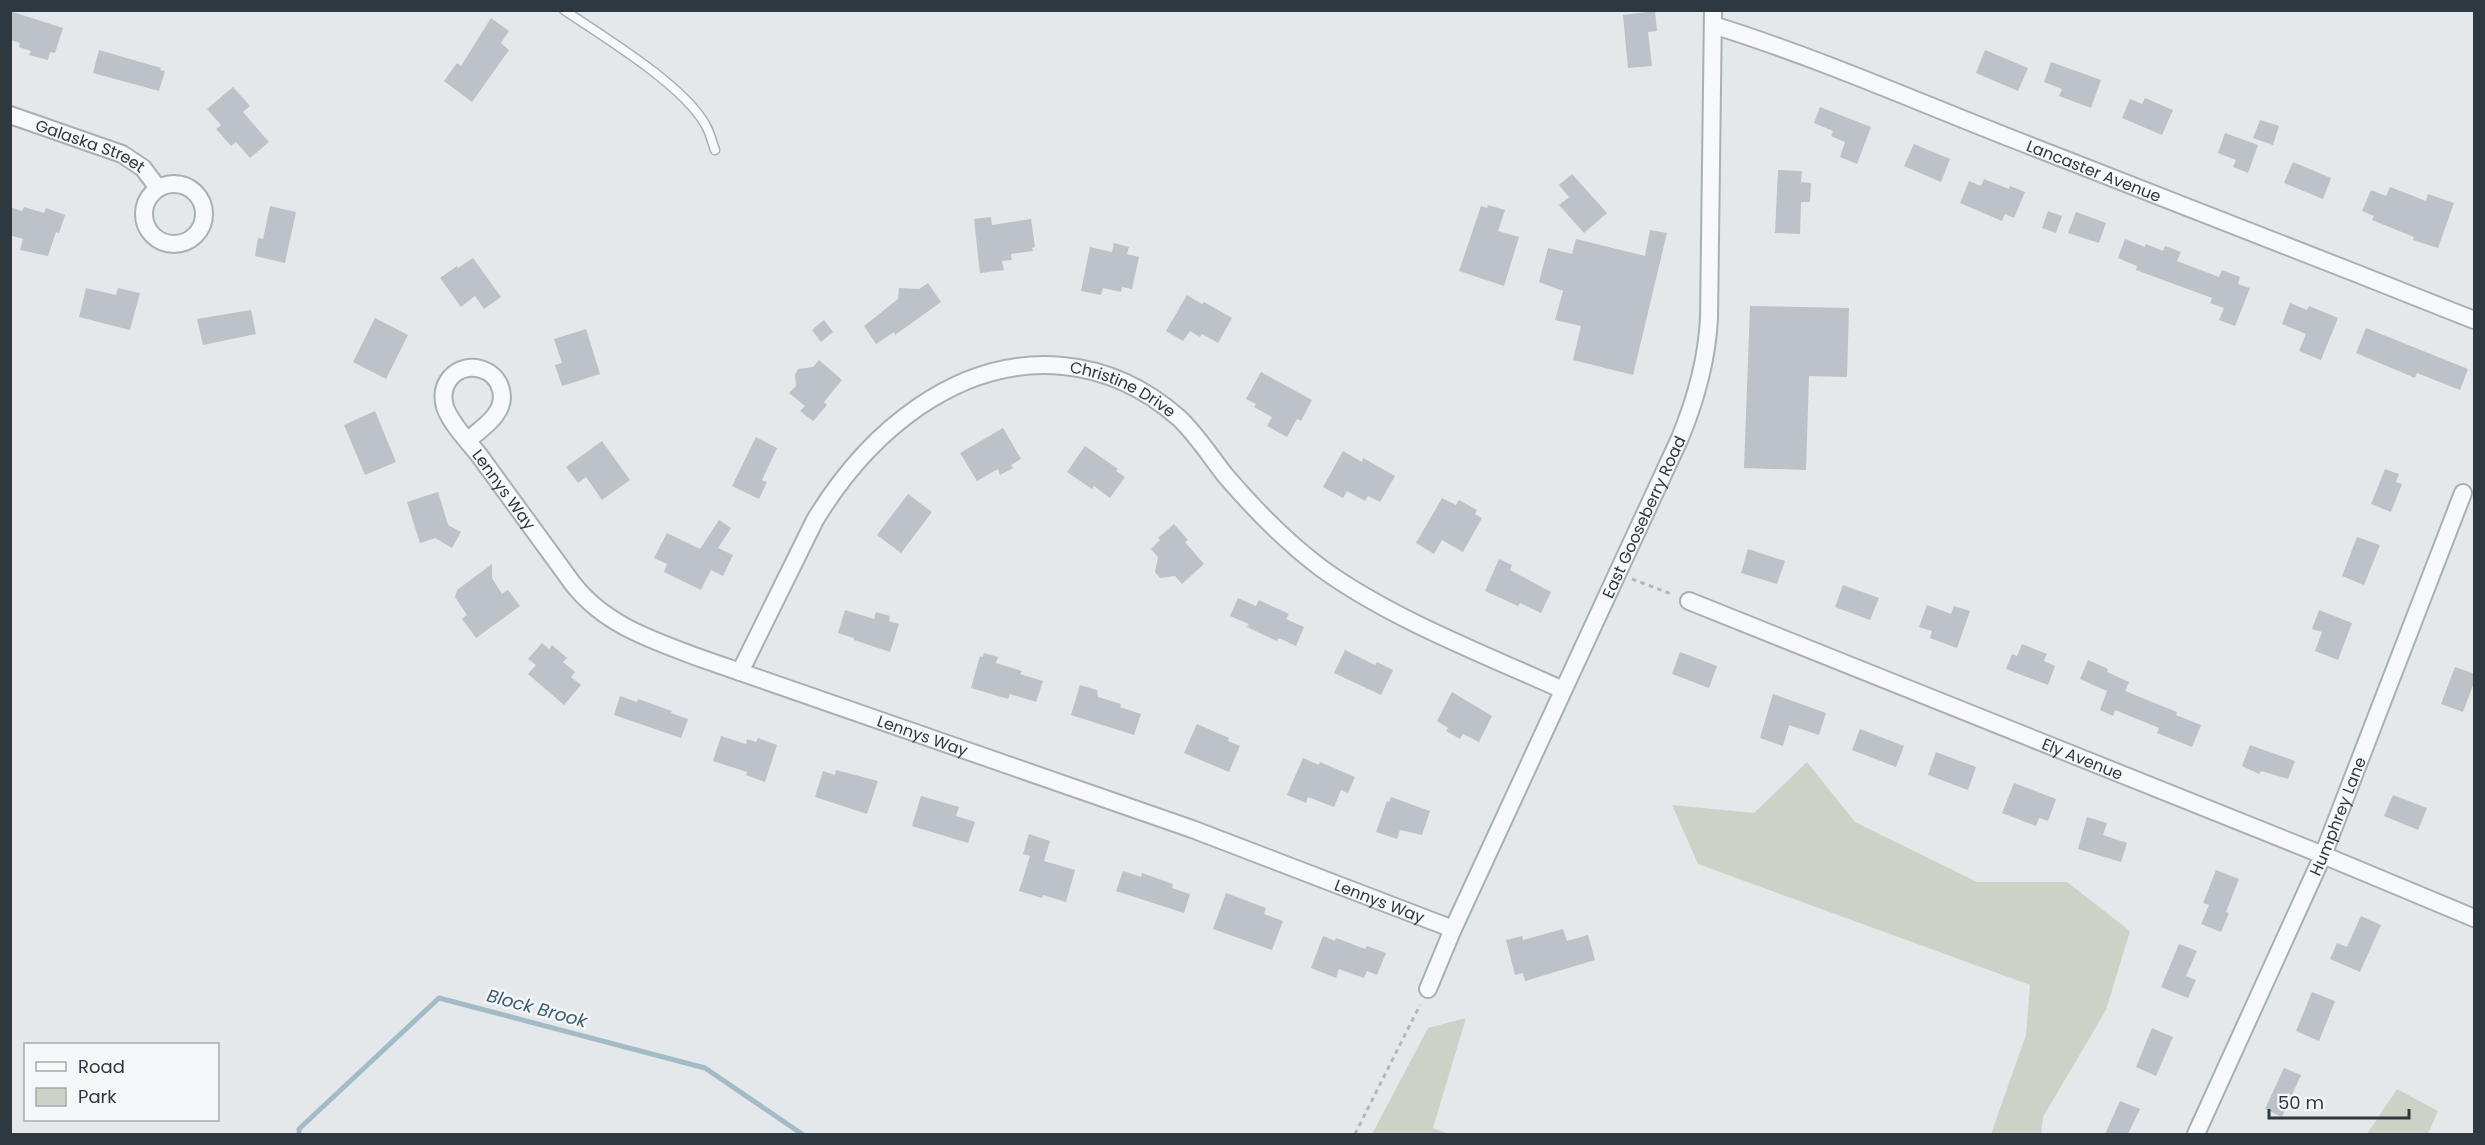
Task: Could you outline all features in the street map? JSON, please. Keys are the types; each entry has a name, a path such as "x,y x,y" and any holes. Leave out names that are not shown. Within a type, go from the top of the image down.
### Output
{"street":[{"name":"Lancaster Avenue","path":"1713,18 1766,41 2475,320"},
{"name":"East Gooseberry Road","path":"1428,989 1453,929 1684,429 1703,368 1709,318 1713,18"},
{"name":"Galaska Street","path":"10,116 122,154 143,168 159,188"},
{"name":"Christine Drive","path":"740,672 815,520 829,498 863,455 903,419 948,388 999,369 1047,364 1096,371 1141,390 1179,418 1255,508 1293,545 1323,569 1358,592 1410,620 1563,690"},
{"name":"Lennys Way","path":"468,440 579,591 598,610 633,632 740,672 1182,826 1453,929"},
{"name":"Humphrey Lane","path":"2196,1134 2323,855 2463,493"},
{"name":"Ely Avenue","path":"1689,601 2475,918"}],"lane":[{"path":"564,10 684,96 705,124 715,150"}],"path":[{"path":"1617,574 1689,601"},
{"path":"1355,1134 1428,989"}],"green space":[{"path":"1807,762 1855,822 1977,882 2067,882 2130,931 2106,1010 2043,1117 2041,1134 1991,1134 2026,1035 2030,985 1698,864 1672,805 1754,813"},
{"path":"1466,1018 1433,1128 1449,1134 1372,1134 1428,1028"},
{"path":"2397,1089 2438,1111 2428,1134 2367,1134"}],"building":[{"path":"10,11 63,28 55,53 50,52 48,60 29,55 31,51 19,47 20,43 10,40"},
{"path":"1655,11 1657,31 1648,32 1652,66 1628,68 1623,15"},
{"path":"491,18 509,31 501,43 509,50 472,102 444,81 457,63 461,66"},
{"path":"99,50 161,68 160,70 165,71 159,91 93,73"},
{"path":"1985,50 2028,68 2018,91 1976,73"},
{"path":"2051,62 2101,80 2091,108 2059,96 2062,89 2044,82"},
{"path":"233,87 250,106 243,112 269,142 250,158 236,142 231,146 216,129 221,125 207,109"},
{"path":"2145,98 2173,110 2162,135 2122,118 2130,99 2142,104"},
{"path":"1820,107 1871,127 1857,164 1840,157 1845,142 1831,136 1833,131 1814,123"},
{"path":"2260,120 2279,126 2273,145 2253,138"},
{"path":"2225,133 2258,145 2248,173 2233,167 2236,160 2218,153"},
{"path":"1914,144 1950,159 1941,182 1904,166"},
{"path":"2293,162 2331,178 2323,199 2284,183"},
{"path":"1778,170 1802,171 1801,182 1811,183 1810,202 1801,202 1800,234 1775,233"},
{"path":"1572,174 1607,213 1584,233 1559,205 1569,197 1559,185"},
{"path":"1984,179 2009,189 2010,186 2025,192 2014,218 2005,214 2002,221 1960,203 1969,181 1981,186"},
{"path":"2390,187 2426,201 2428,194 2454,203 2438,248 2413,240 2414,237 2372,220 2374,216 2362,211 2371,190 2386,196"},
{"path":"1488,205 1505,210 1498,231 1519,237 1504,286 1459,271 1481,206 1487,208"},
{"path":"270,206 296,212 285,263 255,256 258,238 263,239"},
{"path":"10,207 22,211 24,207 44,213 46,208 65,215 59,233 56,232 48,256 20,250 23,239 10,235"},
{"path":"2048,211 2062,216 2056,233 2042,228"},
{"path":"2076,212 2106,223 2099,243 2068,233"},
{"path":"991,217 992,225 1031,219 1035,247 1032,248 1033,251 1011,254 1012,260 1002,261 1004,270 980,273 974,219"},
{"path":"1650,230 1667,233 1633,375 1573,360 1581,326 1555,320 1563,291 1539,282 1548,248 1572,254 1576,239 1645,256"},
{"path":"2125,239 2145,247 2146,244 2163,251 2165,246 2181,252 2177,261 2219,277 2222,270 2240,277 2238,284 2250,288 2235,326 2219,320 2224,308 2210,303 2212,298 2136,270 2137,266 2118,258"},
{"path":"1114,243 1129,247 1127,254 1139,257 1132,289 1122,287 1121,292 1103,288 1101,295 1081,291 1090,247 1112,252"},
{"path":"473,258 501,297 484,309 475,296 461,307 440,278"},
{"path":"928,283 941,302 895,335 894,332 876,344 864,326 898,299 899,288 919,289"},
{"path":"86,288 116,295 118,288 140,293 130,330 79,317"},
{"path":"1187,295 1232,318 1218,343 1202,334 1200,337 1190,331 1183,341 1166,331"},
{"path":"2290,303 2307,310 2309,306 2338,318 2321,360 2299,351 2306,334 2282,324"},
{"path":"1750,306 1849,308 1847,377 1809,376 1806,470 1744,468"},
{"path":"251,310 256,334 203,345 197,319"},
{"path":"375,318 408,335 386,379 353,362"},
{"path":"824,320 833,332 821,342 812,330"},
{"path":"2366,328 2468,369 2460,390 2417,373 2415,378 2356,353"},
{"path":"586,329 600,374 562,386 555,365 562,363 554,339"},
{"path":"819,360 842,380 824,402 827,405 813,421 800,411 805,406 789,393 796,386 795,374 798,369 813,367"},
{"path":"1261,372 1312,400 1301,421 1297,419 1287,437 1267,426 1272,417 1254,407 1256,404 1246,399"},
{"path":"375,411 396,462 365,475 344,425"},
{"path":"1003,428 1021,459 1011,465 1013,468 1000,475 998,469 977,481 960,453"},
{"path":"756,437 777,448 762,480 767,482 759,499 732,486"},
{"path":"602,441 630,480 602,500 586,477 578,483 566,467"},
{"path":"1085,446 1118,469 1116,471 1125,477 1110,498 1094,486 1092,489 1067,472"},
{"path":"1343,451 1362,462 1363,458 1395,476 1380,502 1368,496 1365,501 1347,491 1343,498 1323,487"},
{"path":"2385,469 2399,474 2396,482 2402,484 2391,512 2371,504"},
{"path":"438,492 448,525 461,532 452,548 435,538 420,543 407,502"},
{"path":"908,494 932,512 901,553 877,535"},
{"path":"1442,498 1456,505 1459,500 1477,510 1475,514 1482,518 1463,552 1442,540 1434,554 1416,543"},
{"path":"719,520 731,528 718,548 733,555 723,576 711,570 701,590 664,572 667,564 654,558 667,533 700,549"},
{"path":"1174,524 1188,540 1185,542 1204,564 1182,584 1175,576 1160,578 1155,572 1158,557 1151,549 1160,540 1158,538"},
{"path":"2357,537 2380,545 2364,585 2342,576"},
{"path":"1748,549 1785,561 1777,584 1741,573"},
{"path":"1499,559 1512,565 1510,570 1551,592 1541,613 1520,603 1518,606 1485,591"},
{"path":"492,564 492,578 502,594 508,590 520,606 476,638 462,619 467,615 455,597 457,590"},
{"path":"1843,585 1879,598 1870,620 1835,607"},
{"path":"1238,598 1256,606 1259,600 1289,614 1286,619 1304,627 1296,646 1279,638 1277,641 1247,627 1249,624 1230,616"},
{"path":"1927,605 1951,614 1954,606 1970,611 1957,648 1930,638 1932,631 1919,627"},
{"path":"845,610 874,619 876,612 890,616 889,621 899,624 890,652 838,633"},
{"path":"2319,610 2352,623 2338,660 2315,651 2322,632 2312,629"},
{"path":"542,643 549,649 552,645 567,658 563,662 575,672 571,677 581,685 564,705 528,674 536,665 528,659"},
{"path":"2022,644 2047,654 2044,661 2055,666 2048,685 2006,669 2012,654 2017,656"},
{"path":"1345,650 1375,665 1377,662 1393,670 1381,695 1334,673"},
{"path":"1680,652 1717,666 1709,688 1672,674"},
{"path":"984,653 998,657 996,663 1022,671 1020,674 1043,681 1036,702 1010,694 1008,699 971,688 980,656 983,657"},
{"path":"2088,660 2129,682 2125,691 2177,712 2176,715 2201,725 2192,747 2157,733 2159,728 2115,710 2113,716 2100,710 2107,691 2080,679"},
{"path":"2455,667 2475,674 2475,680 2463,712 2441,704"},
{"path":"1080,685 1097,690 1098,697 1121,704 1120,707 1141,714 1134,735 1071,715"},
{"path":"1452,692 1492,716 1479,742 1463,734 1460,739 1446,731 1448,728 1437,721"},
{"path":"1773,694 1826,713 1819,735 1789,725 1783,746 1760,738"},
{"path":"620,696 637,702 638,699 688,719 681,738 614,715"},
{"path":"1197,724 1229,738 1228,741 1240,746 1229,772 1184,753"},
{"path":"1860,729 1904,746 1896,767 1852,750"},
{"path":"721,736 746,744 747,739 756,742 758,738 777,745 765,782 746,775 747,772 713,761"},
{"path":"2250,745 2295,761 2288,779 2261,771 2259,774 2242,766"},
{"path":"1936,752 1976,767 1968,790 1928,775"},
{"path":"1303,758 1319,765 1320,762 1355,777 1348,793 1341,790 1334,807 1308,797 1306,803 1287,795"},
{"path":"836,770 878,781 867,814 815,797 823,771 835,775"},
{"path":"2014,783 2056,799 2048,821 2039,818 2036,826 2002,813"},
{"path":"2393,795 2427,808 2418,830 2384,816"},
{"path":"921,796 959,807 956,816 975,822 968,843 912,826"},
{"path":"1391,797 1430,811 1422,835 1400,830 1397,839 1376,832 1387,801 1389,802"},
{"path":"2087,817 2107,823 2103,835 2127,843 2121,862 2078,849"},
{"path":"1029,834 1050,841 1044,861 1075,870 1066,902 1019,891 1030,856 1023,854"},
{"path":"2216,870 2239,879 2221,932 2201,924 2209,905 2203,903"},
{"path":"1123,871 1141,877 1142,873 1173,884 1172,888 1190,894 1184,913 1116,891"},
{"path":"1226,893 1266,908 1264,914 1283,921 1272,950 1213,929"},
{"path":"2361,916 2381,925 2360,972 2330,959 2337,943 2347,947"},
{"path":"1563,929 1567,941 1588,935 1595,960 1525,981 1523,973 1515,975 1506,940 1522,936 1523,940"},
{"path":"1323,936 1335,941 1336,938 1365,949 1367,946 1386,953 1377,975 1367,971 1364,978 1339,969 1336,978 1311,968"},
{"path":"2179,944 2197,951 2186,976 2196,980 2188,998 2161,987"},
{"path":"2312,992 2335,1001 2319,1041 2296,1031"},
{"path":"2152,1028 2173,1037 2156,1076 2136,1067"},
{"path":"2284,1068 2301,1075 2282,1117 2265,1109"},
{"path":"2120,1101 2140,1109 2128,1134 2105,1134"}],"waterway":[{"name":"Block Brook","path":"299,1134 299,1129 439,998 705,1068 802,1134"}]}
